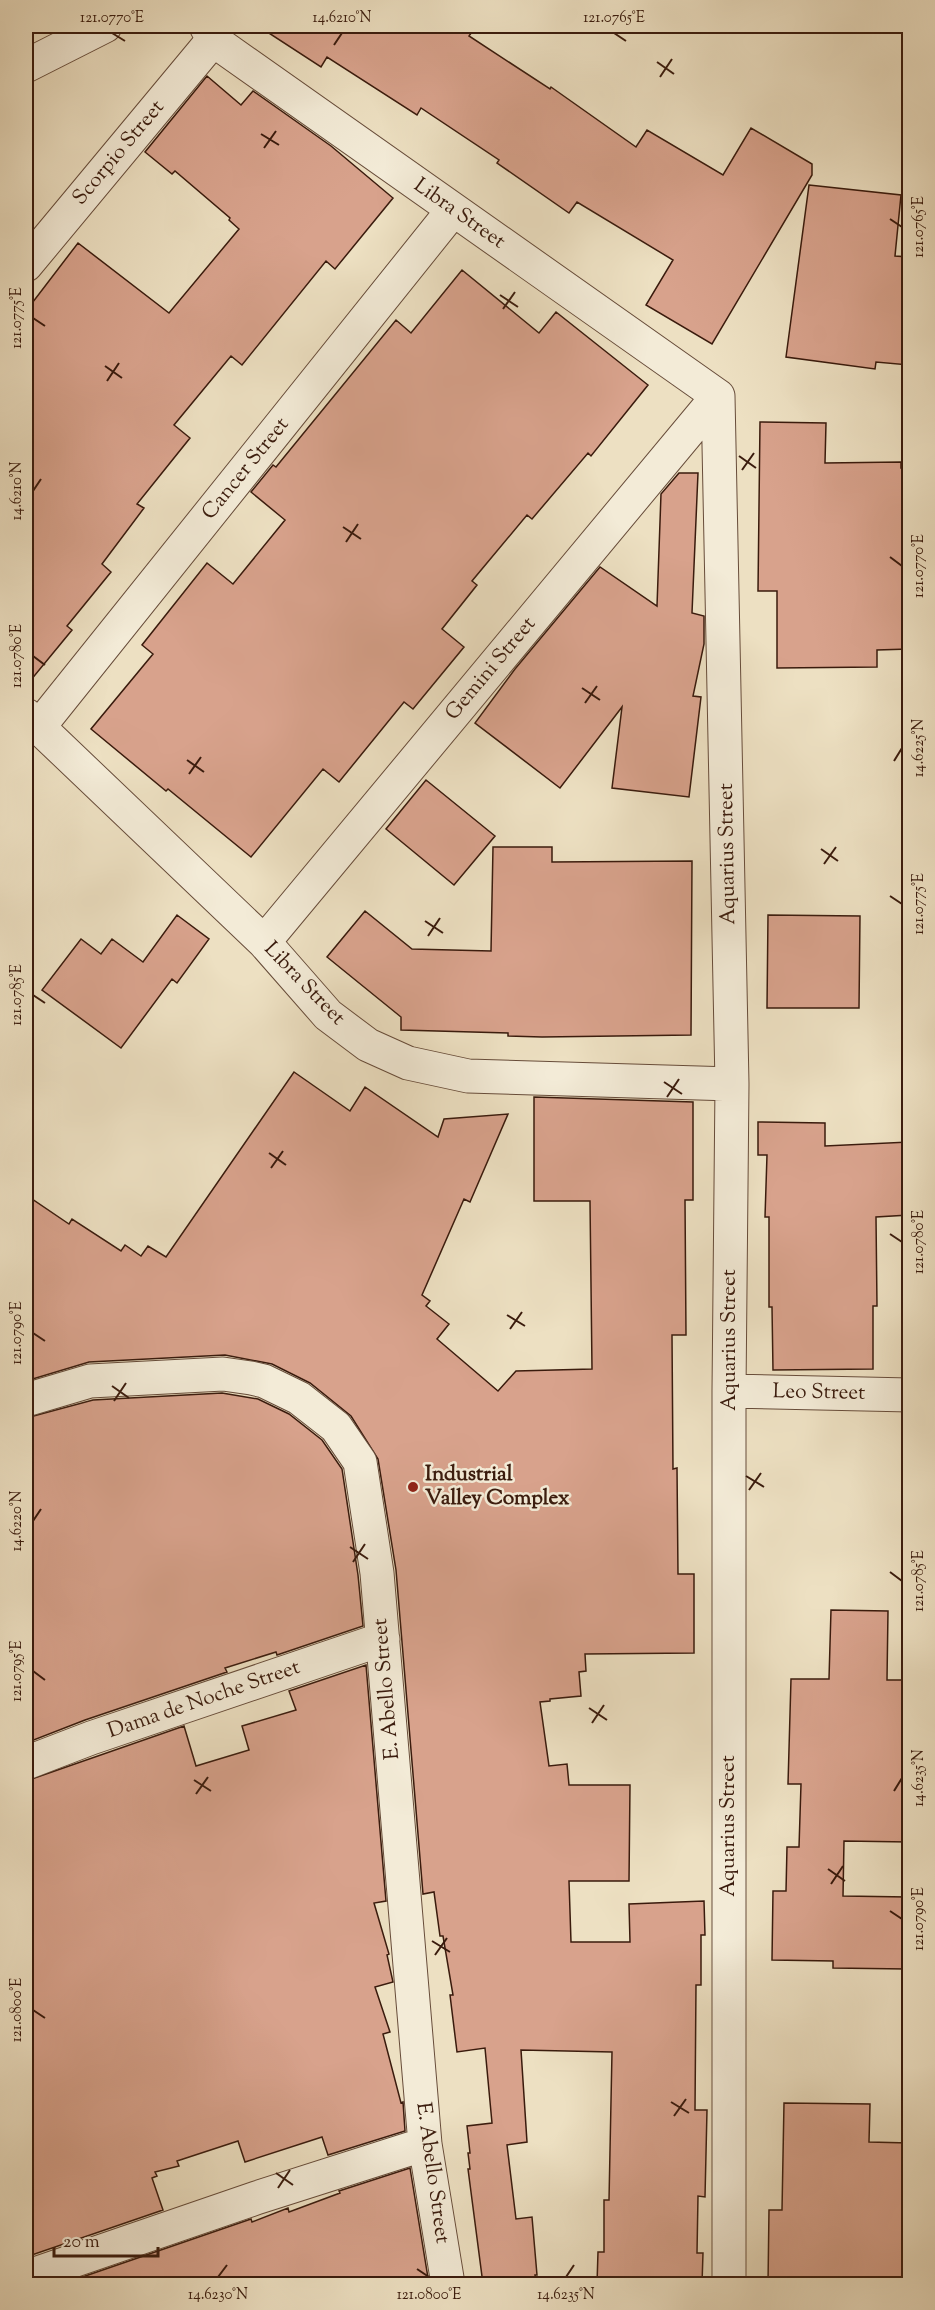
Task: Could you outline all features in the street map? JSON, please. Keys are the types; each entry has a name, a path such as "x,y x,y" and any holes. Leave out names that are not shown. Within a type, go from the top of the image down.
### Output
{"street":[{"path":"26,66 105,26"},
{"name":"Libra Street","path":"210,33 453,210 718,396"},
{"name":"Scorpio Street","path":"26,265 210,33"},
{"name":"Cancer Street","path":"32,722 453,210"},
{"name":"Gemini Street","path":"264,942 718,396"},
{"name":"Aquarius Street","path":"718,396 732,1084 729,1391 729,2284"},
{"name":"Libra Street","path":"32,722 264,942 328,1015 368,1045 408,1064 468,1076 732,1084"},
{"name":"E. Abello Street","path":"26,1400 90,1381 223,1374 264,1381 299,1398 336,1427 360,1462 377,1573 425,2144 448,2284"},
{"name":"Leo Street","path":"729,1391 909,1395"},
{"name":"Dama de Noche Street","path":"26,1763 91,1738 383,1639"},
{"path":"26,2277 256,2198 425,2144"}],"building":[{"path":"258,26 476,26 469,36 550,89 551,87 636,147 647,130 723,175 751,128 812,164 812,175 712,344 646,305 673,260 577,202 569,213 497,163 499,160 421,108 417,115 327,57 321,67"},
{"path":"207,76 241,105 253,91 331,146 393,198 335,269 326,261 242,365 231,356 174,425 190,438 137,504 144,508 102,564 111,572 67,626 72,630 26,686 26,311 78,243 169,313 239,229 229,220 230,218 175,171 172,174 145,152"},
{"path":"809,185 901,195 895,256 909,257 909,365 876,362 875,369 786,357"},
{"path":"462,270 539,333 556,312 648,385 591,456 588,453 532,519 527,515 472,581 477,585 442,629 464,647 413,709 404,702 339,782 323,769 251,857 91,729 153,654 142,645 207,563 233,584 285,520 251,492 273,465 276,467 396,320 411,333"},
{"path":"760,422 826,423 825,463 901,462 901,468 909,468 909,649 877,650 877,667 777,668 777,591 758,591"},
{"path":"679,473 698,473 692,613 704,616 704,644 693,696 701,697 689,797 612,788 622,707 560,788 475,723 515,669 600,567 657,606 661,494"},
{"path":"426,780 495,836 454,885 386,829"},
{"path":"493,847 552,847 552,862 692,861 691,1035 542,1037 508,1036 508,1033 401,1030 401,1017 327,957 365,911 412,949 491,951"},
{"path":"177,915 209,939 177,983 172,979 121,1048 42,990 81,939 101,954 112,939 143,962"},
{"path":"768,915 860,916 859,1008 767,1008"},
{"path":"294,1072 350,1111 365,1087 438,1137 444,1119 508,1114 470,1202 464,1199 422,1295 430,1301 426,1306 449,1324 437,1339 498,1391 516,1371 592,1369 590,1201 534,1201 534,1097 693,1102 693,1200 685,1200 686,1335 672,1335 673,1469 677,1468 678,1574 694,1574 694,1653 585,1654 586,1671 579,1672 581,1696 540,1702 549,1766 567,1764 569,1785 630,1785 629,1881 569,1881 571,1942 630,1942 629,1904 704,1901 705,1935 701,1935 701,1985 696,1985 695,2110 707,2110 705,2197 698,2196 697,2253 703,2253 702,2284 597,2284 598,2252 604,2252 604,2200 609,2200 612,2052 521,2050 527,2142 507,2145 516,2219 532,2217 536,2284 483,2284 468,2169 470,2169 468,2153 470,2153 467,2126 492,2123 485,2048 457,2052 450,1995 453,1995 443,1936 440,1936 434,1892 423,1894 396,1570 378,1459 351,1416 310,1383 272,1364 225,1355 89,1362 26,1381 26,1195 69,1224 72,1219 121,1251 125,1245 141,1256 148,1246 166,1257"},
{"path":"758,1122 825,1123 825,1146 909,1142 909,1215 876,1217 877,1306 873,1306 873,1369 773,1370 772,1307 769,1307 769,1217 765,1217 767,1155 758,1155"},
{"path":"222,1393 258,1399 289,1414 322,1440 342,1469 358,1575 363,1626 277,1655 276,1652 225,1668 227,1672 85,1720 26,1743 26,1418 93,1400"},
{"path":"831,1610 888,1611 887,1680 909,1680 909,1842 844,1841 843,1896 908,1897 906,1969 833,1968 833,1961 772,1960 773,1891 786,1891 787,1847 799,1847 801,1784 788,1784 791,1679 829,1679"},
{"path":"366,1665 386,1901 374,1903 389,1954 387,1955 393,1982 375,1987 390,2032 383,2034 401,2103 403,2102 405,2131 328,2155 322,2137 245,2162 238,2141 177,2161 179,2166 155,2172 157,2176 152,2178 163,2210 26,2257 26,1781 184,1726 196,1766 249,1750 242,1726 296,1710 289,1691"},
{"path":"784,2103 870,2104 869,2142 909,2143 909,2284 768,2284 769,2210 782,2210"},
{"path":"410,2168 429,2284 62,2284 251,2219 252,2222 288,2208 289,2212 340,2193 339,2191"}],"place":[{"name":"Industrial Valley Complex","path":"413,1487"}]}
